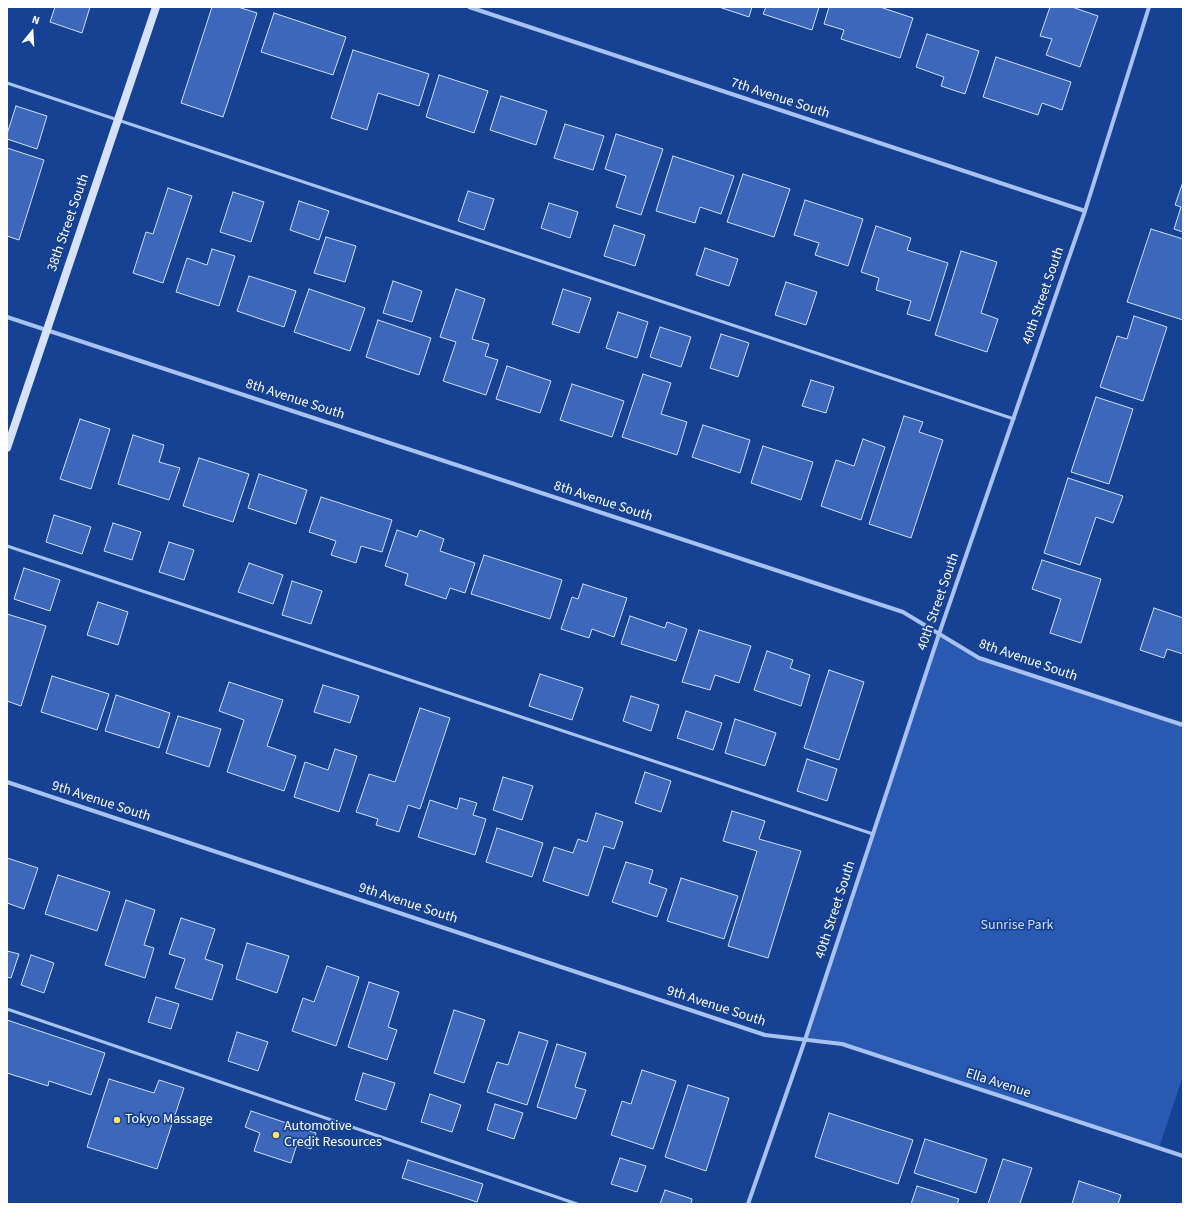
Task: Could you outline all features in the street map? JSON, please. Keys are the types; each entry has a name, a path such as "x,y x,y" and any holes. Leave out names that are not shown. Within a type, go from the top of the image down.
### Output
{"main road":[{"name":"38th Street South","path":"7,448 156,7"}],"street":[{"name":"7th Avenue South","path":"469,7 1084,212"},
{"name":"40th Street South","path":"748,1204 939,634 1084,212 1149,7"},
{"name":"8th Avenue South","path":"7,317 904,612 979,658 1183,725"},
{"name":"9th Avenue South","path":"7,782 765,1035 804,1040"},
{"name":"Ella Avenue","path":"804,1040 842,1044 1183,1156"}],"lane":[{"path":"7,83 1014,419"},
{"path":"7,546 873,834"},
{"path":"7,1009 577,1204"}],"green space":[{"name":"Sunrise Park","path":"939,634 979,658 1183,725 1183,1076 1159,1148 842,1044 805,1040"}],"building":[{"path":"55,7 90,7 82,33 50,22"},
{"path":"212,7 238,7 257,13 223,117 181,103"},
{"path":"719,7 752,7 749,17"},
{"path":"766,7 819,7 812,30 763,14"},
{"path":"829,7 880,7 913,18 900,58 841,39 844,30 824,24"},
{"path":"1050,7 1072,7 1098,16 1080,67 1046,55 1052,39 1040,36"},
{"path":"274,13 346,37 333,75 261,52"},
{"path":"927,34 979,51 965,94 941,86 944,77 916,67"},
{"path":"353,50 429,74 419,106 378,93 367,130 331,118"},
{"path":"996,57 1071,82 1062,110 1042,103 1038,115 983,97"},
{"path":"439,75 488,91 474,133 426,117"},
{"path":"501,96 547,111 536,145 490,130"},
{"path":"16,106 47,116 37,149 7,139 7,134"},
{"path":"565,124 604,136 593,170 554,158"},
{"path":"616,134 663,149 641,215 616,207 626,176 605,169"},
{"path":"7,148 44,160 19,240 7,236"},
{"path":"673,156 734,176 721,214 700,207 695,223 656,211"},
{"path":"743,174 790,189 774,237 727,222"},
{"path":"1183,182 1183,232 1174,229 1181,207 1175,205"},
{"path":"168,188 192,196 163,283 133,273 146,232 153,234"},
{"path":"468,191 494,199 484,230 458,221"},
{"path":"233,192 264,202 251,242 220,232"},
{"path":"805,200 863,219 848,266 815,255 819,243 794,235"},
{"path":"299,201 329,211 319,240 290,230"},
{"path":"549,203 578,212 570,238 541,228"},
{"path":"614,225 645,235 635,266 604,256"},
{"path":"876,226 911,238 907,250 948,263 930,321 907,314 911,301 876,290 879,278 861,272"},
{"path":"1151,229 1183,239 1183,320 1127,302"},
{"path":"326,237 356,246 345,282 314,273"},
{"path":"705,248 738,259 729,286 696,275"},
{"path":"212,249 235,256 219,306 176,292 187,258 207,265"},
{"path":"961,251 997,262 981,313 998,319 987,352 935,335"},
{"path":"249,276 296,291 284,327 237,311"},
{"path":"393,281 422,291 412,322 383,313"},
{"path":"786,282 817,292 806,325 775,315"},
{"path":"309,289 365,308 350,351 294,332"},
{"path":"456,289 485,299 472,339 489,344 485,356 498,360 486,395 443,381 456,342 440,337"},
{"path":"563,289 591,298 579,333 552,324"},
{"path":"618,312 648,322 637,358 606,348"},
{"path":"1134,316 1167,327 1143,401 1100,387 1117,336 1127,339"},
{"path":"378,320 431,338 419,375 366,357"},
{"path":"660,327 691,337 681,367 650,357"},
{"path":"721,334 749,343 738,377 710,368"},
{"path":"507,366 551,381 540,413 496,399"},
{"path":"643,374 671,383 661,414 687,422 677,455 622,437"},
{"path":"811,380 834,387 826,413 802,406"},
{"path":"572,384 624,401 612,437 560,420"},
{"path":"1096,397 1133,409 1109,484 1071,472"},
{"path":"904,416 923,422 919,432 943,440 911,538 869,524"},
{"path":"80,419 110,429 91,489 60,479"},
{"path":"703,425 750,440 740,473 692,457"},
{"path":"133,435 164,445 159,462 180,468 169,500 118,484"},
{"path":"863,439 885,447 861,520 821,506 836,460 854,466"},
{"path":"763,446 813,462 801,500 751,483"},
{"path":"199,458 249,474 233,522 183,506"},
{"path":"259,474 307,490 296,524 248,508"},
{"path":"1068,478 1123,496 1113,523 1096,517 1080,565 1044,553"},
{"path":"321,497 392,520 382,552 361,546 356,563 331,555 336,541 309,532"},
{"path":"54,515 91,527 82,554 46,542"},
{"path":"113,523 141,532 132,560 104,551"},
{"path":"397,530 417,537 420,530 444,539 440,551 475,563 465,593 450,588 446,599 405,585 408,574 385,566"},
{"path":"169,542 194,550 184,580 159,572"},
{"path":"484,555 562,580 550,619 471,594"},
{"path":"1042,560 1101,579 1081,643 1050,633 1061,599 1032,589"},
{"path":"249,563 283,575 273,604 238,592"},
{"path":"24,568 60,580 50,611 14,599"},
{"path":"292,581 322,591 311,624 282,615"},
{"path":"583,584 627,598 614,637 592,629 589,638 561,629 572,597 578,599"},
{"path":"98,602 128,612 118,645 87,635"},
{"path":"1154,608 1183,618 1183,654 1167,649 1164,658 1140,650"},
{"path":"7,614 46,626 21,706 7,701"},
{"path":"630,616 665,628 667,622 687,629 676,661 621,644"},
{"path":"699,630 751,646 739,683 715,675 710,690 682,682"},
{"path":"767,651 793,660 790,668 810,675 801,706 754,690"},
{"path":"829,670 864,682 839,760 804,748"},
{"path":"540,674 583,688 572,720 529,706"},
{"path":"52,676 109,694 97,730 41,712"},
{"path":"229,682 283,700 267,746 296,756 284,791 227,772 244,720 219,711"},
{"path":"323,685 359,696 350,723 314,712"},
{"path":"116,695 170,713 159,748 105,731"},
{"path":"631,696 659,705 651,731 623,721"},
{"path":"420,708 450,718 420,809 408,805 399,832 376,825 378,819 356,812 369,774 395,782"},
{"path":"686,711 722,723 713,750 677,738"},
{"path":"178,716 221,729 209,767 166,753"},
{"path":"735,719 776,733 765,766 725,753"},
{"path":"335,749 357,756 339,812 294,797 305,762 328,770"},
{"path":"807,759 837,769 827,801 797,791"},
{"path":"645,772 671,781 661,812 635,803"},
{"path":"503,777 533,786 522,820 493,810"},
{"path":"460,798 477,803 473,815 486,819 475,855 418,837 430,800 457,809"},
{"path":"732,811 765,821 759,839 801,851 768,958 728,946 757,851 723,841"},
{"path":"596,813 623,822 614,849 604,846 588,896 543,881 554,847 573,853 578,839 587,842"},
{"path":"497,828 543,843 532,877 486,862"},
{"path":"7,858 38,868 24,909 7,903"},
{"path":"626,862 653,870 649,883 667,889 657,917 612,902"},
{"path":"58,875 110,892 97,931 45,914"},
{"path":"681,878 738,896 724,939 667,921"},
{"path":"126,900 155,910 144,945 154,948 145,978 105,965"},
{"path":"181,918 215,929 205,959 223,965 212,1000 175,988 185,959 169,954"},
{"path":"247,943 289,956 277,993 236,979"},
{"path":"7,951 19,954 11,978 7,977"},
{"path":"31,955 54,963 44,993 21,985"},
{"path":"327,966 359,977 336,1046 292,1031 303,998 314,1002"},
{"path":"369,982 399,992 388,1027 397,1030 387,1060 348,1047"},
{"path":"156,997 179,1004 171,1029 148,1022"},
{"path":"454,1010 485,1020 464,1083 434,1073"},
{"path":"7,1020 105,1053 91,1095 49,1081 48,1086 7,1073"},
{"path":"237,1032 268,1042 258,1071 228,1061"},
{"path":"519,1032 548,1041 527,1105 487,1092 497,1062 508,1065"},
{"path":"557,1044 586,1053 575,1087 586,1090 576,1119 537,1107"},
{"path":"642,1070 676,1081 653,1149 611,1135 622,1101 631,1104"},
{"path":"363,1073 395,1083 386,1110 355,1100"},
{"path":"109,1079 154,1093 159,1080 184,1088 157,1169 87,1147"},
{"path":"688,1085 729,1098 706,1171 665,1157"},
{"path":"430,1094 461,1105 452,1132 421,1122"},
{"path":"495,1104 523,1113 514,1139 487,1130"},
{"path":"251,1111 316,1133 311,1149 297,1144 291,1163 254,1151 260,1133 245,1127"},
{"path":"829,1113 913,1140 898,1184 815,1157"},
{"path":"925,1139 987,1159 976,1193 914,1173"},
{"path":"620,1158 646,1166 637,1192 611,1184"},
{"path":"1003,1159 1032,1168 1020,1203 1024,1204 988,1204"},
{"path":"408,1160 483,1184 477,1202 402,1178"},
{"path":"1079,1181 1121,1195 1118,1204 1072,1204"},
{"path":"917,1186 959,1199 957,1204 911,1204"},
{"path":"665,1190 692,1199 691,1204 660,1204"}],"place":[{"name":"Tokyo Massage","path":"117,1120"},
{"name":"Automotive Credit Resources","path":"276,1135"}]}
